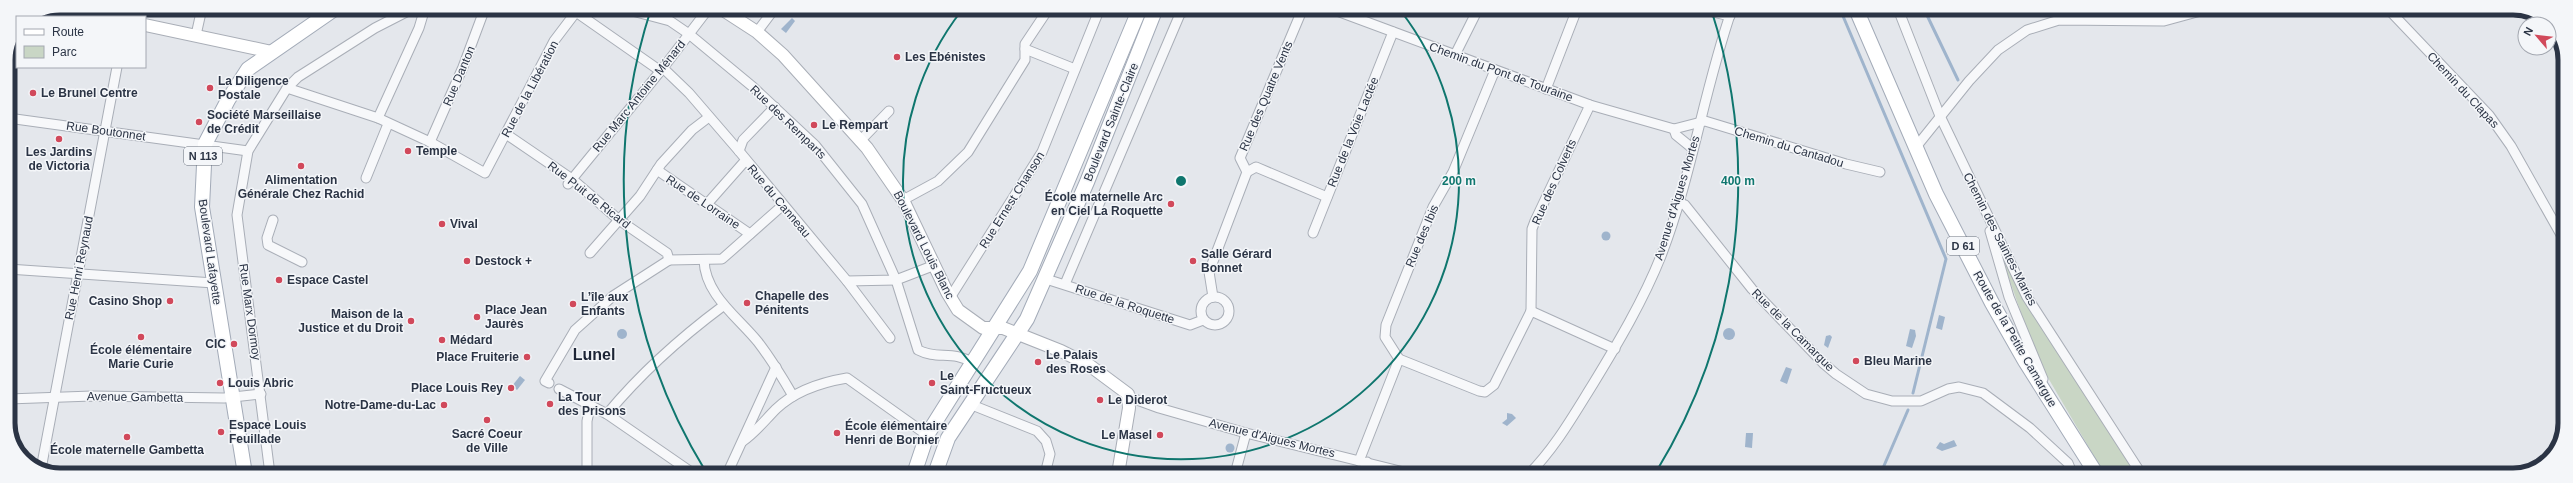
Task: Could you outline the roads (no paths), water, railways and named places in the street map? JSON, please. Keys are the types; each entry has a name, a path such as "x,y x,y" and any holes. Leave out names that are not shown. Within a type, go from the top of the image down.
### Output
{"main road":[{"name":"N 113","path":"272,52 326,15"},
{"name":"Boulevard Louis Blanc","path":"731,15 757,32 822,96 860,141 903,200 949,296 958,310 983,328 996,327 1019,334 1089,365 1125,391 1129,397"},
{"name":"Boulevard Sainte-Claire","path":"916,468 927,435 1030,271 1137,15"},
{"name":"Boulevard Sainte-Claire","path":"937,468 948,438 972,405 1019,334 1046,279 1153,15"},
{"name":"Route de la Petite Camargue","path":"1858,15 1936,194 1992,303 2060,417 2093,468"},
{"name":"Route de la Petite Camargue","path":"1866,15 1881,53 1882,67"},
{"path":"146,25 196,35 249,49 272,52"},
{"path":"249,49 251,66"},
{"name":"Boulevard Lafayette","path":"243,468 202,206 205,144 228,100 251,66 272,52"},
{"path":"1030,271 1046,279"},
{"path":"1119,468 1129,397"}],"street":[{"path":"196,35 200,15"},
{"path":"248,151 288,88 298,77 356,40 401,15"},
{"path":"378,118 419,28 423,15"},
{"name":"Rue Danton","path":"430,142 463,67 482,15"},
{"name":"Rue de la Libération","path":"430,142 486,173 554,42 574,15"},
{"name":"Rue du Canneau","path":"585,15 661,69 689,92 739,151 745,161 847,281 890,338"},
{"name":"Rue des Remparts","path":"647,15 670,21 689,34 775,107 816,145 862,204 896,280 918,350 925,354 962,356 973,363"},
{"name":"Rue Marc Antoine Ménard","path":"570,181 704,15"},
{"path":"757,32 770,15"},
{"path":"903,200 938,181 968,152 1025,60 1025,44 1044,15"},
{"name":"Rue Ernest Chanson","path":"949,296 953,293 1042,152 1097,15"},
{"path":"1065,284 1180,15"},
{"name":"Rue des Quatre Vents","path":"1247,172 1240,158 1300,15"},
{"name":"Chemin du Pont de Touraine","path":"1348,15 1590,105 1674,129 1679,126 1699,124"},
{"path":"1455,55 1475,15"},
{"path":"1546,89 1575,15"},
{"name":"Avenue d'Aigues Mortes","path":"1535,468 1546,457 1615,349 1654,273 1677,202 1730,15"},
{"name":"Chemin des Saintes-Maries","path":"1900,15 1940,116 2027,297 2137,468"},
{"path":"1916,147 1969,81 1998,50 2014,38 2038,26 2059,20 2164,21 2186,15"},
{"name":"Chemin du Clapas","path":"2394,15 2489,115 2503,134 2558,230"},
{"name":"Rue de la Voie Lactée","path":"1247,172 1256,167 1327,197 1393,32"},
{"path":"1025,49 1075,69"},
{"name":"Rue Henri Reynaud","path":"42,464 117,68"},
{"name":"Rue des Ibis","path":"1399,359 1385,337 1386,325 1433,207 1453,172 1495,70"},
{"path":"288,88 378,118 388,124 430,142"},
{"name":"Rue des Colverts","path":"1531,311 1532,229 1590,105"},
{"path":"739,151 743,140 775,107"},
{"path":"860,141 889,111"},
{"path":"590,254 640,196 657,170 692,130 709,116"},
{"name":"Rue Boutonnet","path":"15,119 248,151"},
{"name":"Chemin du Cantadou","path":"1699,124 1705,121 1846,164 1880,172"},
{"path":"366,178 388,124"},
{"path":"1674,129 1676,135 1692,148"},
{"name":"Rue Puit de Ricard","path":"506,134 570,181 619,220 666,253 669,260"},
{"name":"Rue Marx Dormoy","path":"248,151 237,215 269,468"},
{"path":"707,204 745,161"},
{"name":"Rue de Lorraine","path":"657,170 750,234"},
{"path":"1213,297 1209,272 1247,172"},
{"path":"1313,233 1327,197"},
{"name":"Rue de la Camargue","path":"1677,202 1685,205 1773,313 1836,374 1866,394 1892,402 1921,401 1948,389 1959,387 1983,393 2030,428 2068,463 2070,468"},
{"path":"547,382 575,330 613,296 669,260 722,259 783,205"},
{"path":"1984,210 2009,297 2060,417"},
{"path":"273,220 267,238 268,245 302,262"},
{"path":"704,260 704,272 723,306 744,324 776,367 792,396"},
{"path":"847,281 896,280 935,265"},
{"path":"15,270 214,283"},
{"name":"Rue de la Roquette","path":"1046,279 1190,325 1203,320"},
{"path":"1213,297 1221,298 1228,303 1230,311 1228,318 1221,325 1214,326 1203,320 1201,308 1205,301 1213,297"},
{"path":"607,414 628,389 686,334 723,306"},
{"path":"1362,468 1363,462 1399,359 1478,391 1485,392 1494,386 1531,311 1615,349"},
{"path":"731,468 776,367"},
{"path":"743,441 792,396 828,381 847,378 927,435"},
{"path":"559,389 590,407 607,414 685,468"},
{"name":"Avenue Gambetta","path":"15,399 55,396 232,398 261,394"},
{"name":"Avenue d'Aigues Mortes","path":"1129,397 1159,408 1246,432 1387,468"},
{"path":"972,405 1037,431 1046,441 1050,454 1046,468"},
{"path":"587,468 587,421 590,407"},
{"path":"1236,468 1246,432"}],"water":[{"path":"792,18 795,21 786,33 781,29"},
{"path":"1604,232 1608,232 1610,236 1608,240 1604,240 1602,238 1602,234"},
{"path":"1939,315 1945,317 1942,330 1936,328"},
{"path":"1727,328 1731,328 1735,334 1731,340 1727,340 1723,336 1723,332"},
{"path":"620,329 624,329 626,330 626,338 620,339 617,336 617,332"},
{"path":"1910,329 1915,330 1916,336 1912,348 1906,346"},
{"path":"1830,335 1832,337 1828,348 1824,345 1826,336"},
{"path":"1786,367 1792,369 1787,384 1780,381"},
{"path":"520,376 525,380 517,390 512,386"},
{"path":"1507,413 1512,414 1516,418 1507,426 1502,423 1507,419"},
{"path":"1746,433 1753,433 1752,448 1745,447"},
{"path":"1954,440 1957,446 1942,451 1936,448 1940,442 1944,444"},
{"path":"1228,444 1232,444 1234,448 1232,452 1228,452 1226,450 1226,446"}],"waterway":[{"path":"1843,15 1946,259 1913,393"},
{"path":"1927,15 1958,80"},
{"path":"1883,468 1908,410"}],"place":[{"name":"Les Ebénistes","path":"897,57"},
{"name":"La Diligence Postale","path":"210,88"},
{"name":"Le Brunel Centre","path":"33,93"},
{"name":"Société Marseillaise de Crédit","path":"199,122"},
{"name":"Le Rempart","path":"814,125"},
{"name":"Les Jardins de Victoria","path":"59,139"},
{"name":"Temple","path":"408,151"},
{"name":"Alimentation Générale Chez Rachid","path":"301,166"},
{"name":"École maternelle Arc en Ciel La Roquette","path":"1171,204"},
{"name":"Vival","path":"442,224"},
{"name":"Destock +","path":"467,261"},
{"name":"Salle Gérard Bonnet","path":"1193,261"},
{"name":"Espace Castel","path":"279,280"},
{"name":"Casino Shop","path":"170,301"},
{"name":"Chapelle des Pénitents","path":"747,303"},
{"name":"L’île aux Enfants","path":"573,304"},
{"name":"Place Jean Jaurès","path":"477,317"},
{"name":"Maison de la Justice et du Droit","path":"411,321"},
{"name":"École élémentaire Marie Curie","path":"141,337"},
{"name":"Médard","path":"442,340"},
{"name":"CIC","path":"234,344"},
{"name":"Place Fruiterie","path":"527,357"},
{"name":"Bleu Marine","path":"1856,361"},
{"name":"Le Palais des Roses","path":"1038,362"},
{"name":"Louis Abric","path":"220,383"},
{"name":"Le Saint-Fructueux","path":"932,383"},
{"name":"Place Louis Rey","path":"511,388"},
{"name":"Le Diderot","path":"1100,400"},
{"name":"La Tour des Prisons","path":"550,404"},
{"name":"Notre-Dame-du-Lac","path":"444,405"},
{"name":"Sacré Coeur de Ville","path":"487,420"},
{"name":"Espace Louis Feuillade","path":"221,432"},
{"name":"École élémentaire Henri de Bornier","path":"837,433"},
{"name":"Le Masel","path":"1160,435"},
{"name":"École maternelle Gambetta","path":"127,437"}],"district":[{"name":"Lunel","path":"594,354"}]}
